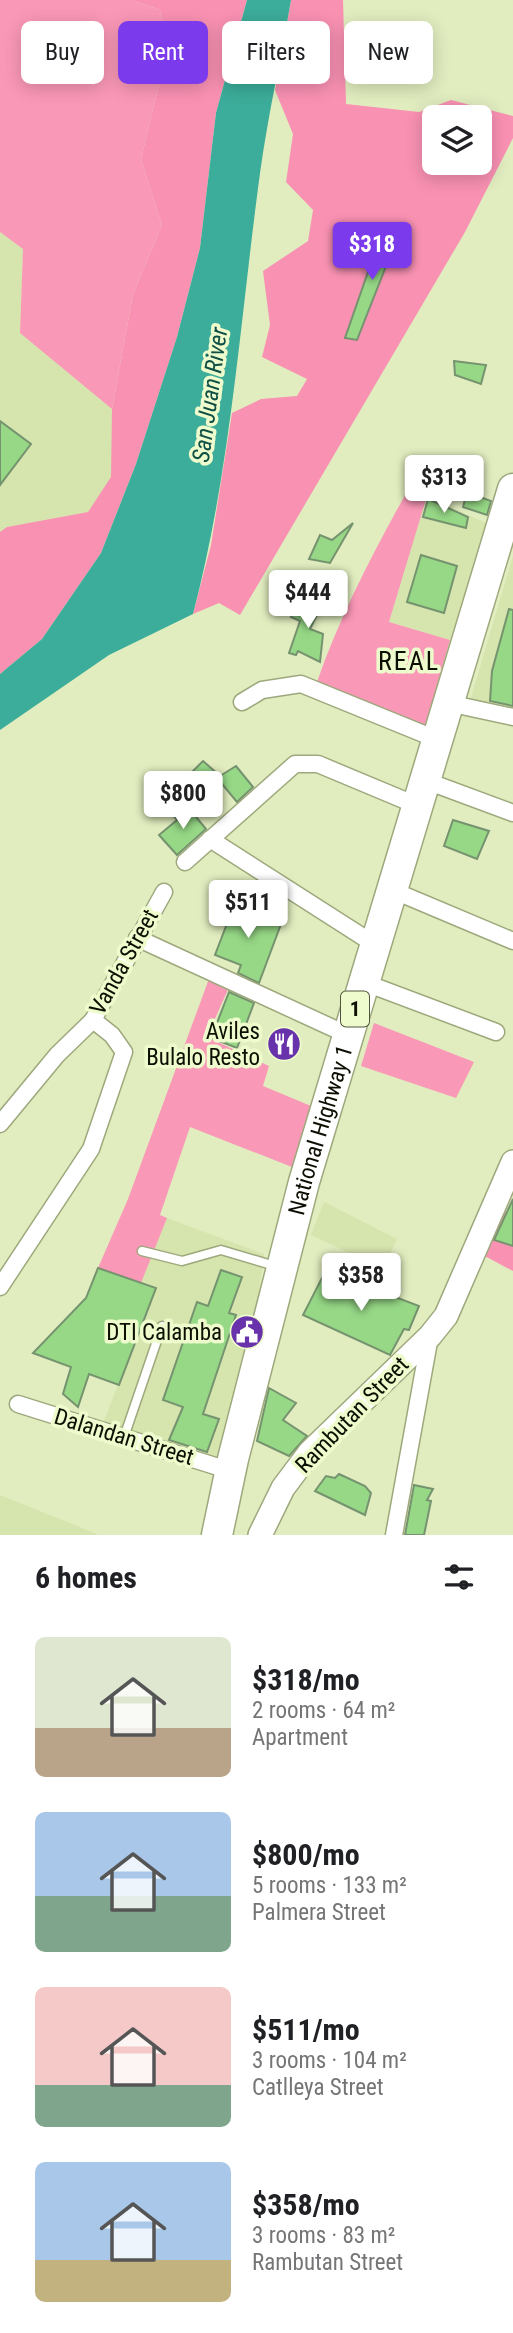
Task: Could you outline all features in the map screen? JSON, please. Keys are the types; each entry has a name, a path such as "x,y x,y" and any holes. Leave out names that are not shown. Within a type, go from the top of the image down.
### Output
{"highway":[{"name":"National Highway 1","path":"217,1535 230,1471 282,1268 374,944 513,489"}],"street":[{"path":"242,702 262,690 301,684 436,739"},
{"path":"448,703 513,717"},
{"path":"185,862 295,764 318,764 420,793 513,813"},
{"path":"210,839 374,944"},
{"path":"392,890 513,941"},
{"name":"Vanda Street","path":"0,1124 57,1055 93,1020 163,892"},
{"path":"137,938 348,1035"},
{"path":"363,982 496,1032"},
{"path":"0,1287 91,1149 96,1137 124,1052 112,1035 93,1020"},
{"name":"Rambutan Street","path":"260,1535 283,1488 310,1451 430,1336 446,1316 505,1198 513,1162"},
{"path":"394,1535 430,1336"},
{"name":"Dalandan Street","path":"18,1404 230,1471"}],"lane":[{"path":"142,1251 182,1261 220,1250 282,1268"},
{"path":"124,1437 162,1326"}],"shaded area":[{"path":"0,0 132,0 160,10 163,21 118,21 118,84 159,84 141,159 162,225 133,294 112,409 20,333 23,249 0,232"},
{"path":"132,0 247,0 241,21 222,21 224,84 216,113 200,248 177,337 136,464 101,553 42,639 0,674 0,532 7,527 88,512 111,477 112,409 133,294 162,225 141,159 159,84 208,84 208,21 163,21 160,10"},
{"path":"291,0 343,0 346,104 422,111 422,175 492,175 492,111 513,116 513,138 465,232 240,615 219,603 193,614 211,545 232,413 261,399 297,396 307,379 262,357 270,325 263,271 308,241 313,210 286,182 293,134 275,90 276,84 330,84 330,21 287,21"},
{"path":"451,100 470,105 438,105"},
{"path":"0,232 23,249 20,333 112,409 112,477 88,512 7,527 0,532"},
{"path":"409,488 427,496 389,622 450,640 425,728 317,682 359,583"},
{"path":"427,496 488,524 450,640 389,622"},
{"path":"513,556 513,708 470,701"},
{"path":"210,976 230,985 207,1037 269,1066 263,1086 311,1106 292,1167 190,1127 160,1215 167,1218 141,1283 98,1268 128,1199"},
{"path":"374,1023 474,1062 456,1098 361,1066"},
{"path":"324,1202 397,1239 383,1269 311,1235"},
{"path":"505,1212 513,1215 513,1271 481,1254"},
{"path":"167,1218 264,1254 256,1314 215,1475 98,1436 156,1289 141,1283"},
{"path":"0,1495 97,1534 97,1535 0,1535"}],"water":[{"path":"247,0 291,0 287,21 241,21"},
{"name":"San Juan River","path":"224,84 275,84 260,173 226,450 193,614 109,655 0,730 0,674 42,639 101,553 136,464 177,337 200,248 216,113"}],"building":[{"path":"383,229 399,233 357,340 345,338"},
{"path":"454,361 486,365 481,384 455,375"},
{"path":"0,421 31,444 0,485"},
{"path":"467,492 491,501 487,515 463,507"},
{"path":"428,499 468,517 466,528 423,517"},
{"path":"353,523 330,563 309,559 320,535 332,540"},
{"path":"421,555 457,566 444,613 407,602"},
{"path":"306,598 324,601 310,629 323,634 320,662 298,651 296,655 289,653 300,621 291,617"},
{"path":"509,609 513,610 513,706 490,701 492,671"},
{"path":"203,761 220,776 190,796 180,784"},
{"path":"236,766 253,787 237,802 217,778"},
{"path":"187,806 206,829 177,855 159,835 177,820 174,816"},
{"path":"453,820 489,831 477,859 444,846"},
{"path":"236,900 258,908 256,914 281,924 259,983 238,973 241,965 215,955"},
{"path":"229,992 254,1003 237,1048 211,1038"},
{"path":"513,1199 513,1246 494,1240"},
{"path":"98,1268 156,1288 119,1385 89,1374 78,1407 63,1394 71,1367 33,1353 86,1298"},
{"path":"221,1270 242,1277 229,1313 236,1315 203,1414 219,1419 207,1452 169,1440 183,1407 163,1400 197,1302 208,1306"},
{"path":"324,1274 362,1290 364,1285 419,1306 409,1330 404,1329 390,1355 303,1315"},
{"path":"269,1388 296,1403 283,1420 307,1436 289,1456 257,1441"},
{"path":"339,1474 365,1486 371,1493 365,1515 315,1491 326,1476 335,1478"},
{"path":"414,1485 433,1489 427,1500 431,1501 424,1535 405,1535"}],"place":[{"name":"Aviles Bulalo Resto","path":"284,1044"},
{"name":"DTI Calamba","path":"247,1332"}],"district":[{"name":"REAL","path":"409,661"}]}
